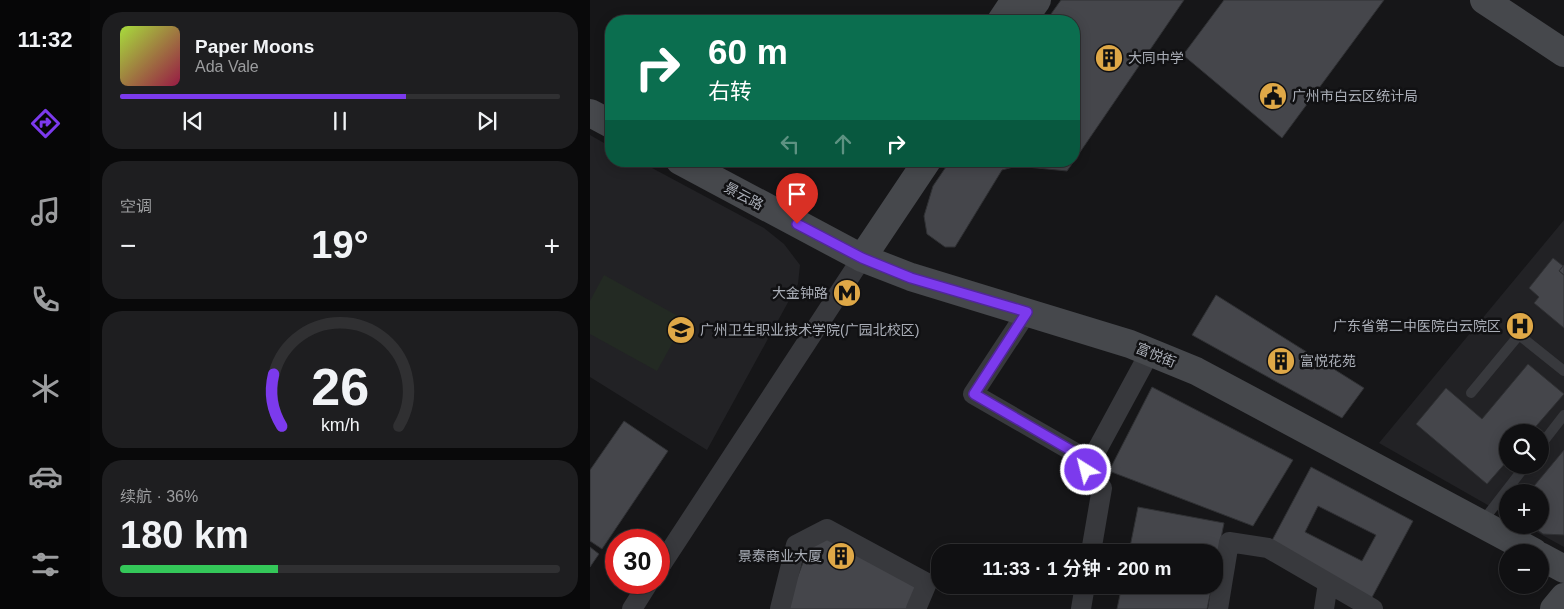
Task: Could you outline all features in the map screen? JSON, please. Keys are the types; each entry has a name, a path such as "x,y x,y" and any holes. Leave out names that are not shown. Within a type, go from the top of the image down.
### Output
{"street":[{"path":"1005,15 1015,0"},
{"path":"1026,15 1036,0"},
{"path":"1484,0 1564,53"},
{"path":"590,113 605,121"},
{"name":"景云路","path":"691,167 854,254"},
{"path":"670,550 854,254 904,167"},
{"path":"854,254 922,167"},
{"name":"富悦街","path":"854,254 911,278 1027,312 1150,352 1239,393 1519,544"},
{"path":"1027,312 974,394 1079,455 1086,470 1102,488 1092,544"},
{"path":"1086,470 1150,352"},
{"path":"780,609 796,545 827,529 927,583 916,609"},
{"path":"1218,609 1229,542 1268,548 1372,609"},
{"path":"1549,561 1564,569"},
{"path":"1324,609 1328,583"},
{"path":"632,609 641,594"},
{"path":"1081,609 1084,594"},
{"path":"1554,609 1564,597"}],"lane":[{"path":"1471,393 1520,335 1564,371"},
{"path":"1549,434 1564,415"},
{"path":"1481,524 1519,474"}],"shaded area":[{"name":"广州卫生职业技术学院(广园北校区)","path":"590,135 605,144 605,167 650,167 764,228 784,244 800,265 798,284 707,450 590,377"},
{"name":"广东省第二中医院白云院区","path":"1564,220 1564,547 1540,534 1549,534 1549,484 1499,484 1499,511 1379,443"},
{"path":"604,275 685,320 657,371 590,334 590,301"}],"building":[{"name":"大同中学","path":"1061,0 1184,0 1080,152 1080,15 1050,15"},
{"name":"广州市白云区统计局","path":"1224,0 1384,0 1282,138 1183,55"},
{"path":"946,167 1013,167 1002,170 955,247 945,247 927,234 924,216 933,186"},
{"path":"1027,167 1070,167 1067,171"},
{"path":"1553,258 1563,266 1559,271 1564,275 1564,328 1534,303 1539,297 1529,288"},
{"path":"1564,265 1564,275 1559,271"},
{"name":"富悦花苑","path":"1216,295 1364,388 1342,418 1192,335"},
{"path":"1528,364 1564,394 1538,424 1499,424 1499,470 1487,484 1416,424 1446,388 1482,419"},
{"path":"1152,387 1293,460 1253,526 1109,471"},
{"path":"624,421 668,451 615,529 605,529 605,545 602,549 590,541 590,470"},
{"path":"1564,450 1564,535 1543,534 1549,534 1549,484 1536,484 1544,474 1549,474 1549,468"},
{"path":"1311,467 1413,521 1370,601 1268,548","holes":["1318,506 1376,535 1362,561 1305,532"]},
{"path":"1138,507 1224,523 1220,544 1131,544"},
{"name":"景泰商业大厦","path":"818,524 927,583 916,609 785,609"},
{"path":"590,547 599,554 590,567"},
{"path":"1120,594 1210,594 1207,609 1117,609"}],"place":[{"name":"大同中学","path":"1109,58"},
{"name":"广州市白云区统计局","path":"1273,96"},
{"name":"大金钟路","path":"847,293"},
{"name":"广东省第二中医院白云院区","path":"1520,326"},
{"name":"广州卫生职业技术学院(广园北校区)","path":"681,330"},
{"name":"富悦花苑","path":"1281,361"},
{"name":"景泰商业大厦","path":"841,556"}],"route":[{"path":"797,224 862,258 911,278 1027,312 974,394 1079,455 1086,470"}]}
